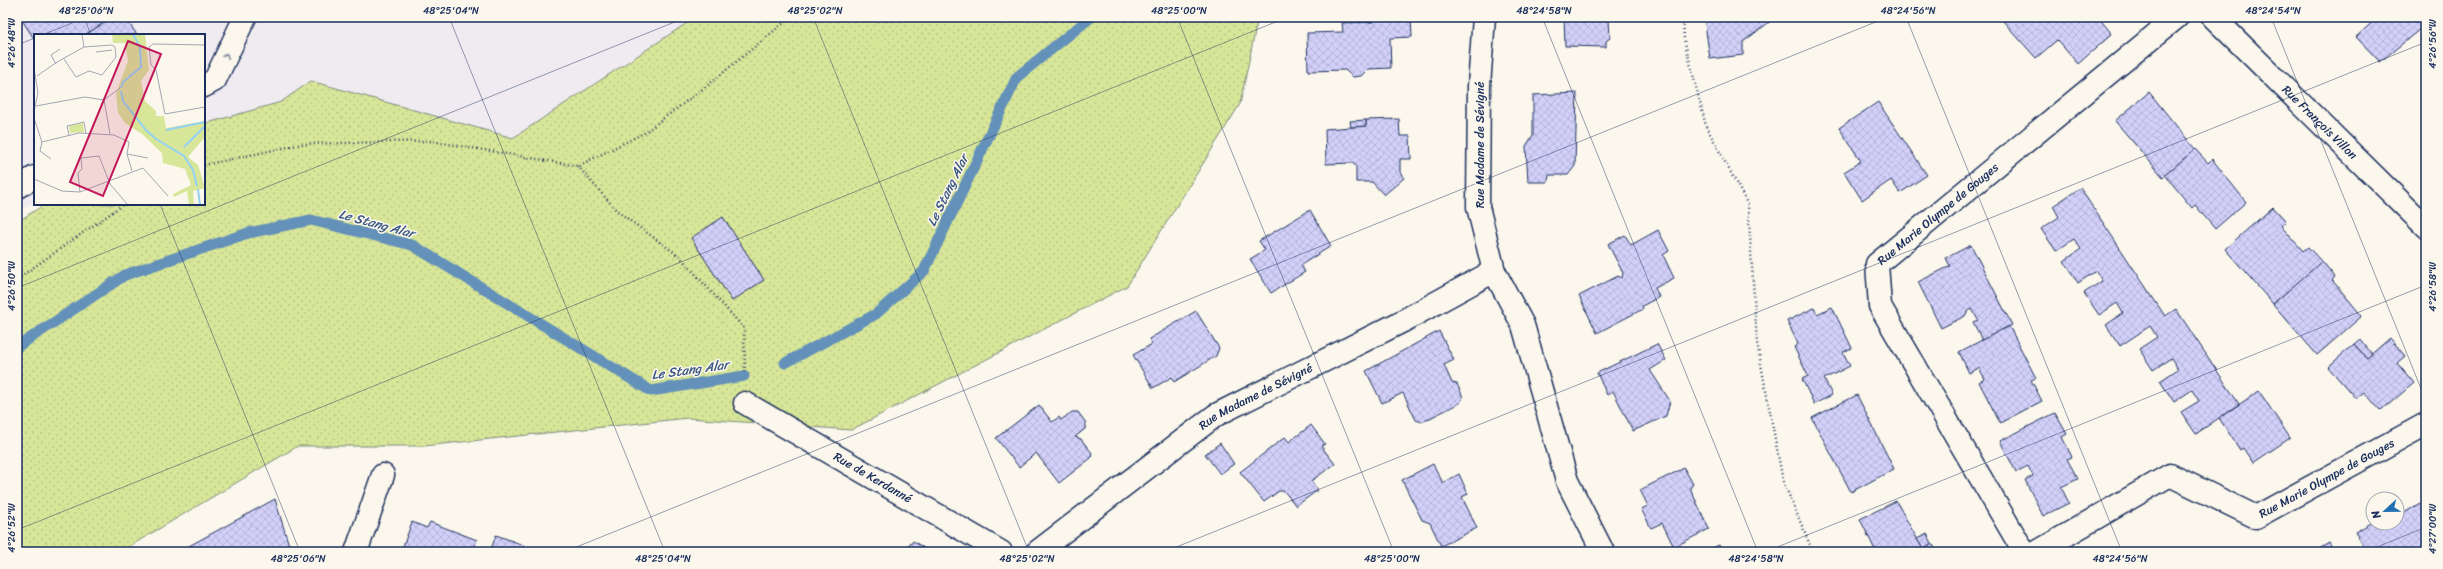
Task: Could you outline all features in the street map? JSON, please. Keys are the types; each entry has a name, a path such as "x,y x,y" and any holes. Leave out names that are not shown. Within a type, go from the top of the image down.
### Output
{"street":[{"path":"205,85 215,80 245,17"},
{"name":"Rue Madame de Sévigné","path":"1484,17 1479,86 1478,207 1494,271 1523,325 1567,481 1603,552"},
{"name":"Rue Marie Olympe de Gouges","path":"2024,552 1880,306 1877,264 2177,17"},
{"name":"Rue François Villon","path":"2213,17 2426,227"},
{"path":"17,187 34,178"},
{"name":"Rue Madame de Sévigné","path":"1037,552 1216,415 1403,321 1494,271"},
{"name":"Rue de Kerdanné","path":"745,403 1001,552"},
{"name":"Rue Marie Olympe de Gouges","path":"2037,552 2170,476 2256,517 2426,424"},
{"path":"356,552 383,475"}],"path":[{"path":"205,165 302,144 431,141 578,166 644,133 708,85 792,17"},
{"path":"1683,17 1684,39 1706,126 1748,205 1757,343 1783,481 1813,552"},
{"path":"578,166 617,211 679,256 744,328 745,403"},
{"path":"17,279 123,205"}],"shaded area":[{"path":"17,17 696,17 513,138 311,81 281,102 205,124 205,34 34,34 34,203 17,212"}],"green space":[{"path":"696,17 1258,17 1240,104 1127,286 851,430 688,418 424,446 298,446 120,552 17,552 17,222 43,205 205,205 205,124 281,102 311,81 513,138"}],"building":[{"path":"20,17 113,17 87,34 34,34 34,38"},
{"path":"113,17 125,17 136,34 87,34"},
{"path":"1358,17 1373,17 1373,22 1358,23"},
{"path":"1373,17 1411,17 1412,37 1390,38 1391,68 1368,69 1361,76 1353,77 1345,70 1308,71 1307,33 1343,32 1342,23 1373,22"},
{"path":"1564,17 1606,17 1609,20 1610,38 1606,41 1606,47 1565,46"},
{"path":"1704,17 1776,17 1743,42 1743,55 1710,59"},
{"path":"1776,17 1782,17 1778,21"},
{"path":"2008,17 2098,17 2112,34 2078,64 2057,40 2036,58 2003,21"},
{"path":"2378,17 2426,17 2426,27 2420,29 2380,62 2356,37"},
{"path":"2149,92 2195,149 2163,177 2115,121"},
{"path":"1577,93 1575,166 1568,175 1549,175 1548,182 1528,182 1526,146 1533,135 1533,95"},
{"path":"1878,102 1927,175 1900,193 1891,180 1862,200 1844,172 1861,161 1839,128"},
{"path":"1399,119 1400,136 1410,136 1411,159 1400,159 1400,172 1404,178 1384,195 1372,182 1356,182 1356,166 1352,163 1326,164 1325,129 1366,126 1366,120"},
{"path":"1366,120 1366,126 1351,127 1350,121"},
{"path":"2195,149 2208,163 2212,159 2246,202 2215,229 2195,205 2192,208 2165,175"},
{"path":"2080,188 2165,316 2176,309 2239,404 2196,434 2181,412 2199,401 2192,390 2174,402 2160,381 2178,369 2171,358 2153,370 2139,349 2157,337 2150,326 2120,346 2106,325 2123,313 2117,303 2099,315 2084,293 2102,281 2096,271 2078,283 2064,261 2081,249 2074,239 2056,251 2041,229 2059,217 2053,206"},
{"path":"2273,207 2286,221 2281,226 2303,251 2308,247 2322,262 2273,304 2225,249"},
{"path":"1310,210 1331,246 1301,265 1305,272 1271,293 1250,259 1265,250 1259,241"},
{"path":"723,217 764,280 732,301 691,238"},
{"path":"1658,230 1669,251 1663,255 1674,278 1655,288 1659,297 1642,306 1643,309 1597,333 1579,296 1618,276 1622,278 1623,273 1608,244 1625,235 1631,245"},
{"path":"1971,245 2012,325 1982,340 1973,322 1978,320 1972,309 1967,312 1965,316 1941,328 1918,282 1950,266 1946,258"},
{"path":"2322,261 2335,277 2332,280 2362,316 2317,355 2273,304"},
{"path":"1832,307 1852,348 1843,352 1850,366 1824,379 1832,395 1814,404 1802,379 1808,376 1794,347 1798,344 1787,321 1814,308 1817,314"},
{"path":"1196,311 1219,348 1216,356 1174,382 1172,377 1153,388 1133,355 1152,344 1149,339"},
{"path":"2009,326 2036,378 2031,380 2042,401 2000,423 1979,382 1985,379 1979,368 1969,373 1959,352"},
{"path":"1439,331 1454,360 1444,365 1452,383 1457,384 1463,397 1460,403 1422,422 1416,420 1403,393 1382,403 1366,371"},
{"path":"2390,338 2405,356 2397,363 2414,383 2381,411 2364,392 2356,399 2328,367 2354,344 2367,358"},
{"path":"2360,339 2372,354 2367,358 2354,344"},
{"path":"1657,344 1666,360 1650,370 1670,401 1666,416 1633,431 1613,391 1607,395 1597,373"},
{"path":"2259,391 2290,438 2253,463 2243,448 2240,450 2219,418"},
{"path":"1857,395 1894,469 1851,492 1812,418"},
{"path":"1039,405 1052,422 1059,417 1061,420 1072,412 1078,412 1086,423 1085,429 1075,437 1081,439 1092,453 1091,458 1059,483 1036,453 1019,467 996,438"},
{"path":"2055,413 2067,434 2062,437 2072,457 2067,459 2078,479 2061,487 2069,503 2043,516 2025,480 2033,476 2028,466 2016,472 2000,441"},
{"path":"1311,425 1325,444 1321,446 1335,464 1311,481 1318,490 1296,506 1284,491 1279,491 1264,502 1240,472 1285,437 1289,442"},
{"path":"1220,443 1234,464 1220,474 1205,454"},
{"path":"1433,464 1443,483 1459,474 1468,494 1462,497 1477,528 1441,546 1430,523 1422,520 1402,480"},
{"path":"1684,468 1693,484 1690,488 1709,529 1674,547 1662,523 1651,528 1641,509 1648,506 1640,490"},
{"path":"275,499 291,552 178,552"},
{"path":"1896,501 1923,549 1932,543 1937,552 1876,552 1860,519"},
{"path":"2420,503 2426,512 2426,552 2367,552 2355,532 2365,526 2365,531 2405,531 2405,512"},
{"path":"412,522 427,528 430,522 477,540 473,552 401,552"},
{"path":"1927,534 1932,543 1923,549 1917,539"},
{"path":"496,535 526,546 523,552 490,552"},
{"path":"913,541 930,552 903,552"},
{"path":"2329,543 2334,552 2314,552"},
{"path":"1719,545 1723,552 1704,552"}],"waterway":[{"name":"Le Stang Alar","path":"785,363 876,314 924,271 1017,77 1091,17"},
{"name":"Le Stang Alar","path":"17,347 125,275 248,233 311,220 412,245 651,391 744,376"}]}
